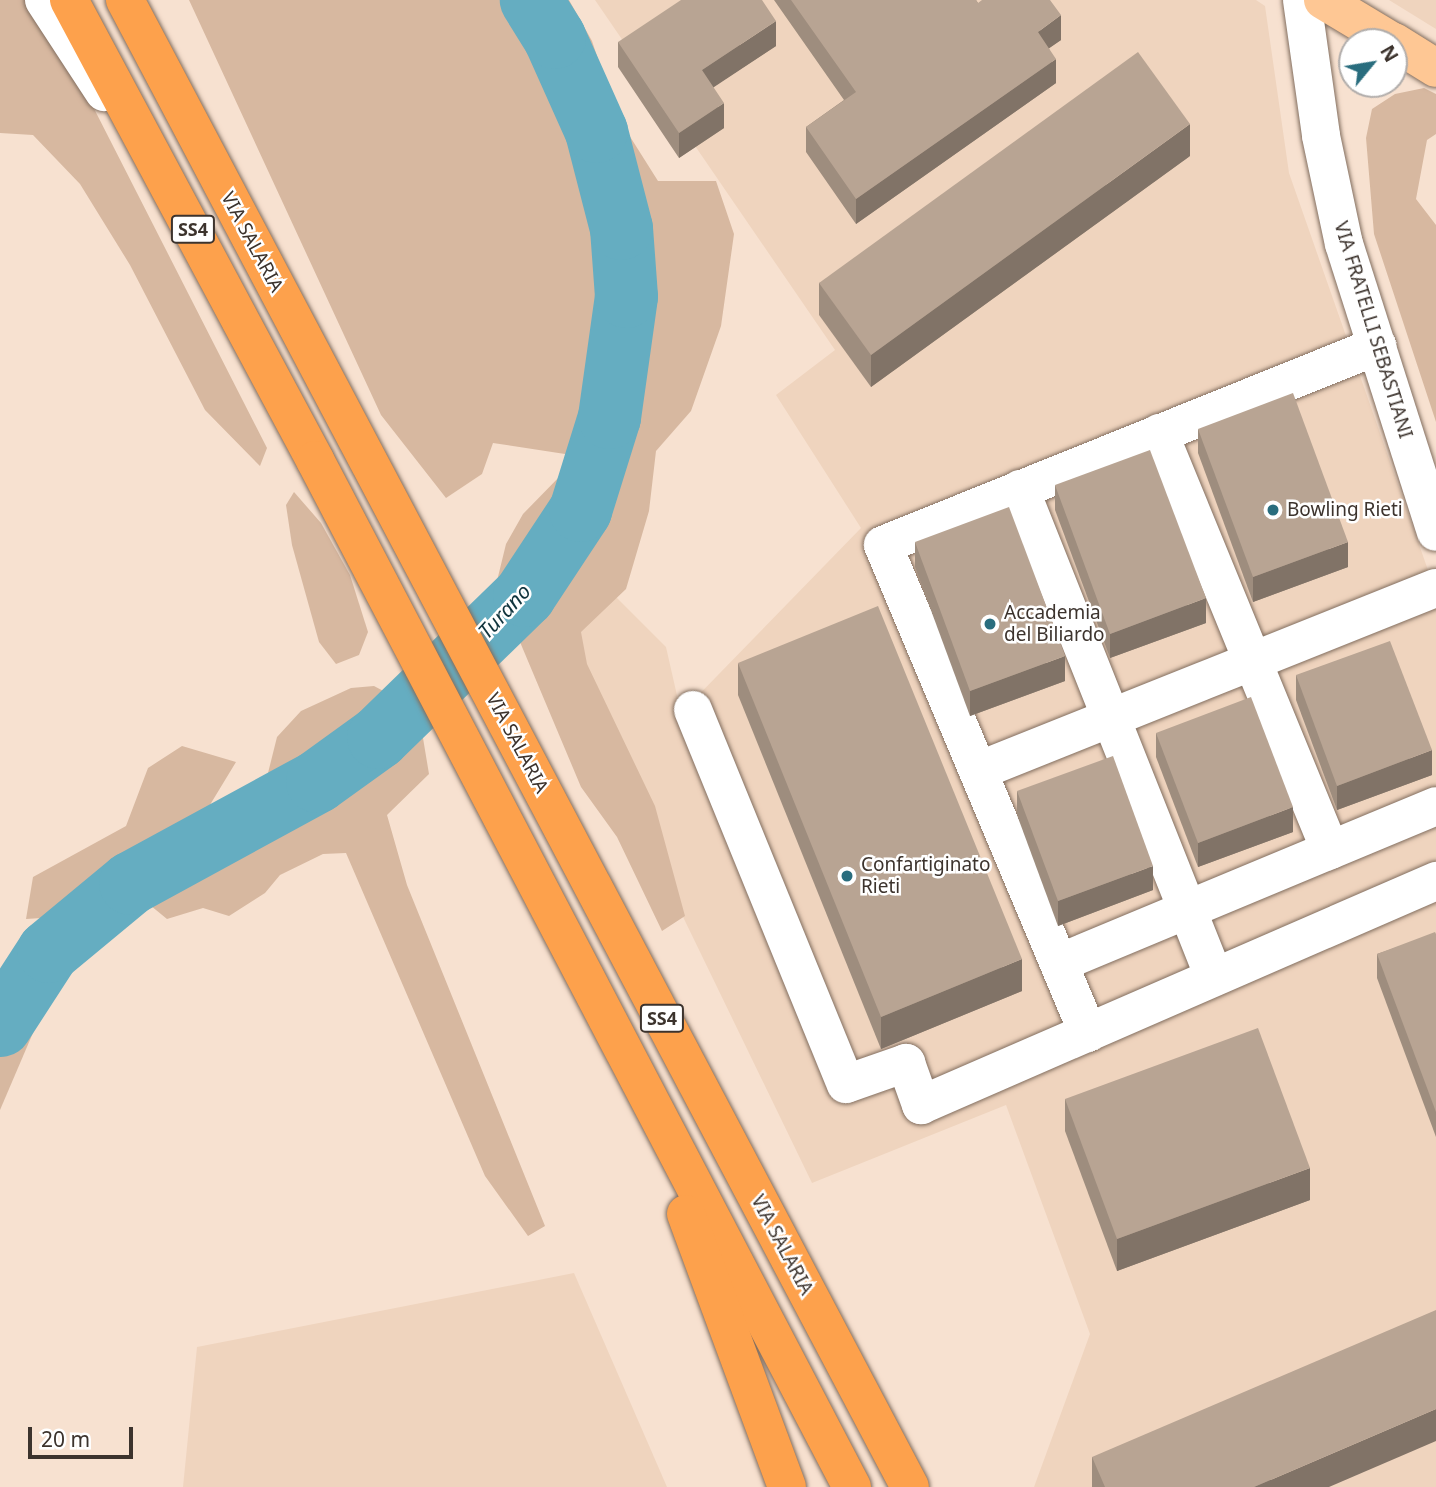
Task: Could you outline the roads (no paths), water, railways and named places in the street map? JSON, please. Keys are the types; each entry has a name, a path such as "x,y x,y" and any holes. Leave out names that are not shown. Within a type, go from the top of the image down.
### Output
{"highway":[{"name":"SS4","path":"69,0 315,460 852,1487"},
{"name":"VIA SALARIA","path":"125,0 910,1487"},
{"path":"627,1058 787,1487"}],"main road":[{"path":"1323,0 1370,28"},
{"path":"1408,51 1436,68"}],"street":[{"path":"44,0 88,73 148,144"},
{"name":"VIA FRATELLI SEBASTIANI","path":"1302,0 1321,136 1344,244 1436,532"},
{"path":"1088,1032 883,545 1377,346"},
{"path":"1159,433 1330,850"},
{"path":"1020,489 1214,977"},
{"path":"978,771 1436,588"},
{"path":"693,710 846,1084 906,1063 921,1105 1436,881"},
{"path":"1059,963 1436,806"}],"waterway":[{"name":"Turano","path":"0,1025 48,951 130,883 317,781 378,737 524,595 580,510 609,417 626,296 621,228 596,131 554,37 531,0"}],"place":[{"name":"Bowling Rieti","path":"1273,510"},
{"name":"Accademia del Biliardo","path":"990,624"},
{"name":"Confartiginato Rieti","path":"847,876"}]}
